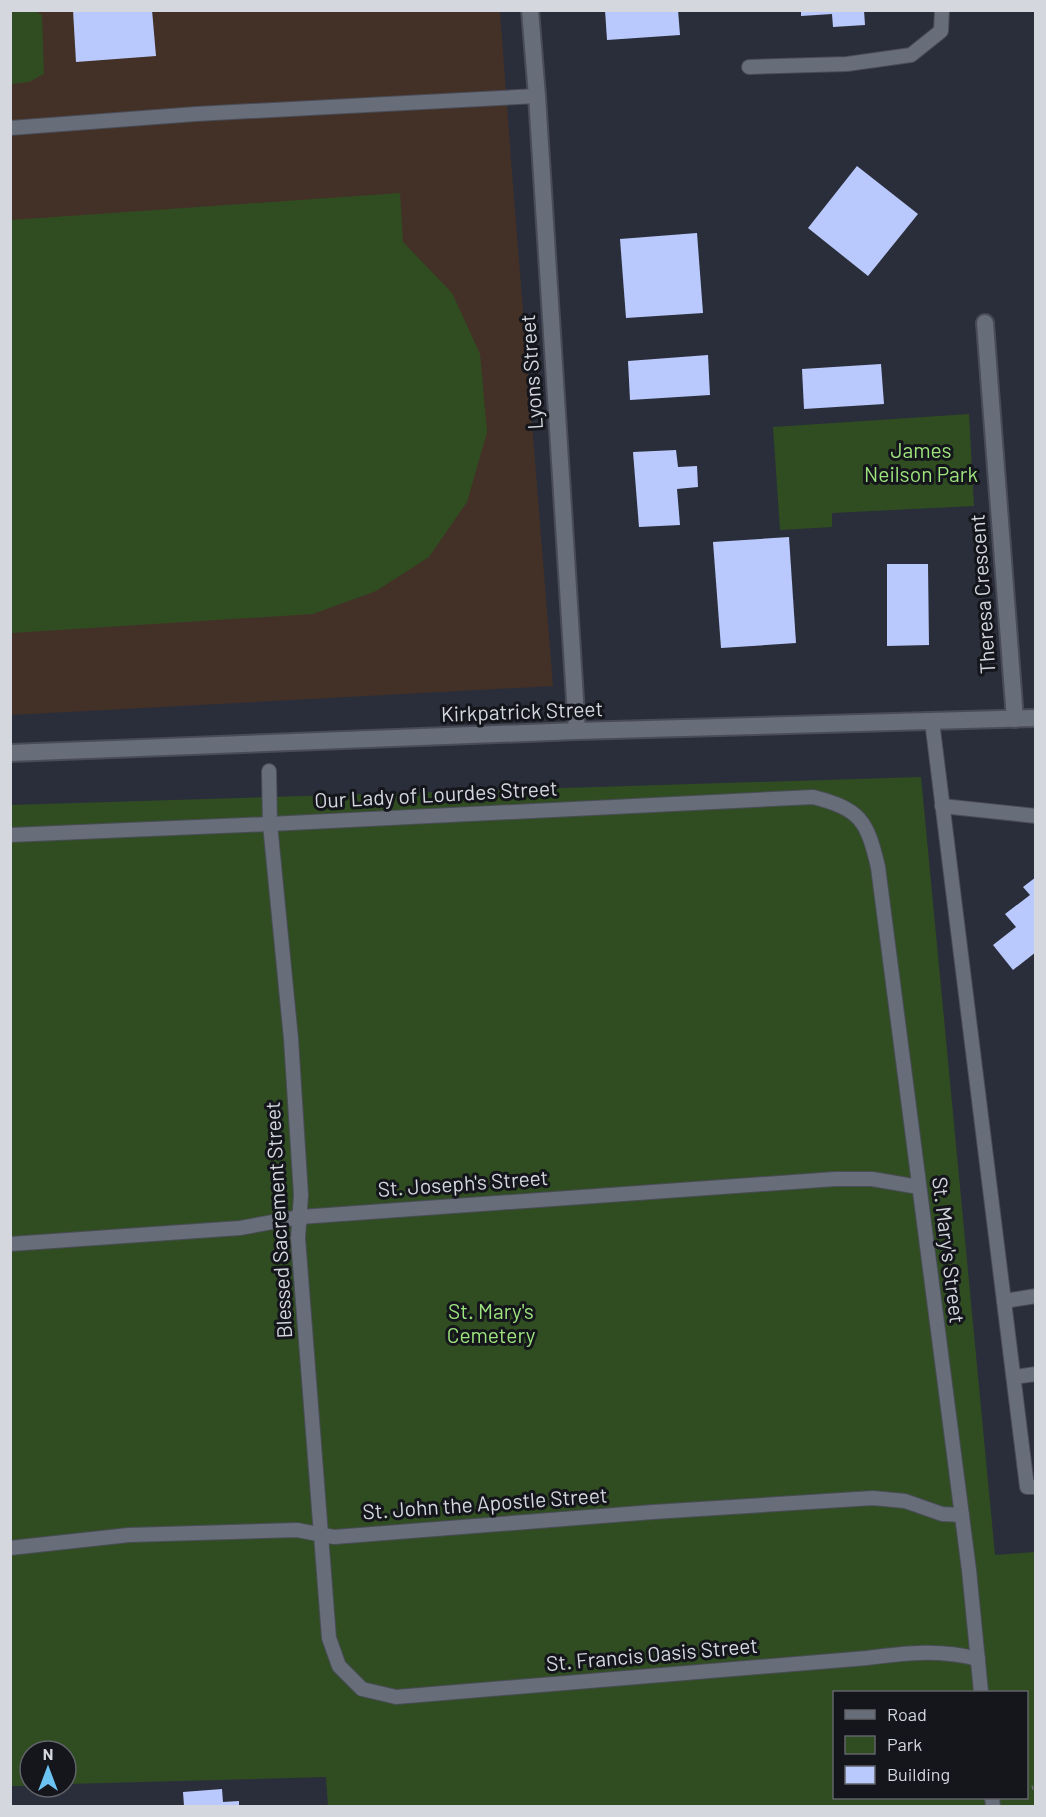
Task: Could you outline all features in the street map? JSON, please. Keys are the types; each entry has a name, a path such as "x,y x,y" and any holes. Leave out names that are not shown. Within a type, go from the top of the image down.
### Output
{"street":[{"name":"Lyons Street","path":"530,10 577,731"},
{"name":"Theresa Crescent","path":"985,323 1015,719"},
{"name":"Kirkpatrick Street","path":"10,753 577,731 1035,718"}],"lane":[{"path":"749,66 847,64 911,55 941,31 942,10"},
{"path":"10,128 196,114 537,96"},
{"path":"932,721 1027,1487 1035,1486"},
{"name":"Blessed Sacrement Street","path":"269,771 270,824 291,1039 301,1195 298,1238 320,1534 329,1638 339,1665"},
{"name":"Our Lady of Lourdes Street","path":"10,835 813,797 838,803 859,817"},
{"path":"942,806 1035,816"},
{"name":"St. Mary's Street","path":"859,817 872,841 878,867 962,1515 981,1691"},
{"name":"St. Joseph's Street","path":"10,1244 240,1227 300,1217 835,1179 872,1179 919,1187"},
{"path":"1004,1301 1035,1296"},
{"path":"1014,1377 1035,1374"},
{"name":"St. John the Apostle Street","path":"10,1548 129,1535 297,1530 334,1537 653,1512 873,1498 905,1501 942,1514 962,1515"},
{"name":"St. Francis Oasis Street","path":"339,1665 362,1689 396,1697 910,1653 946,1653 978,1659"}],"shaded area":[{"path":"11,11 500,11 553,686 11,715"}],"green space":[{"path":"34,11 42,15 44,74 29,82 11,84 11,13"},
{"path":"400,193 403,242 452,293 480,354 487,432 467,502 429,557 376,591 313,614 11,633 11,220"},
{"name":"James Neilson Park","path":"969,414 974,506 832,513 832,527 780,530 773,427"},
{"name":"St. Mary's Cemetery","path":"921,777 995,1555 1035,1552 1035,1806 328,1806 326,1777 78,1784 78,1739 18,1739 18,1786 11,1786 10,805"}],"building":[{"path":"73,10 152,10 156,56 76,62"},
{"path":"605,10 678,10 680,35 607,40"},
{"path":"801,10 864,10 865,25 833,27 832,14 801,16"},
{"path":"857,166 918,214 868,276 808,228"},
{"path":"697,233 703,313 626,318 620,239"},
{"path":"708,355 710,395 630,400 628,361"},
{"path":"881,364 884,404 804,409 802,369"},
{"path":"676,450 678,467 697,466 698,487 677,489 680,525 639,527 633,452"},
{"path":"789,537 796,643 721,648 713,542"},
{"path":"887,564 928,564 929,645 887,646"},
{"path":"1036,877 1036,952 1013,970 993,945 1016,927 1005,914 1030,895 1023,887"},
{"path":"222,1789 223,1802 239,1801 239,1806 184,1806 183,1792"}]}
